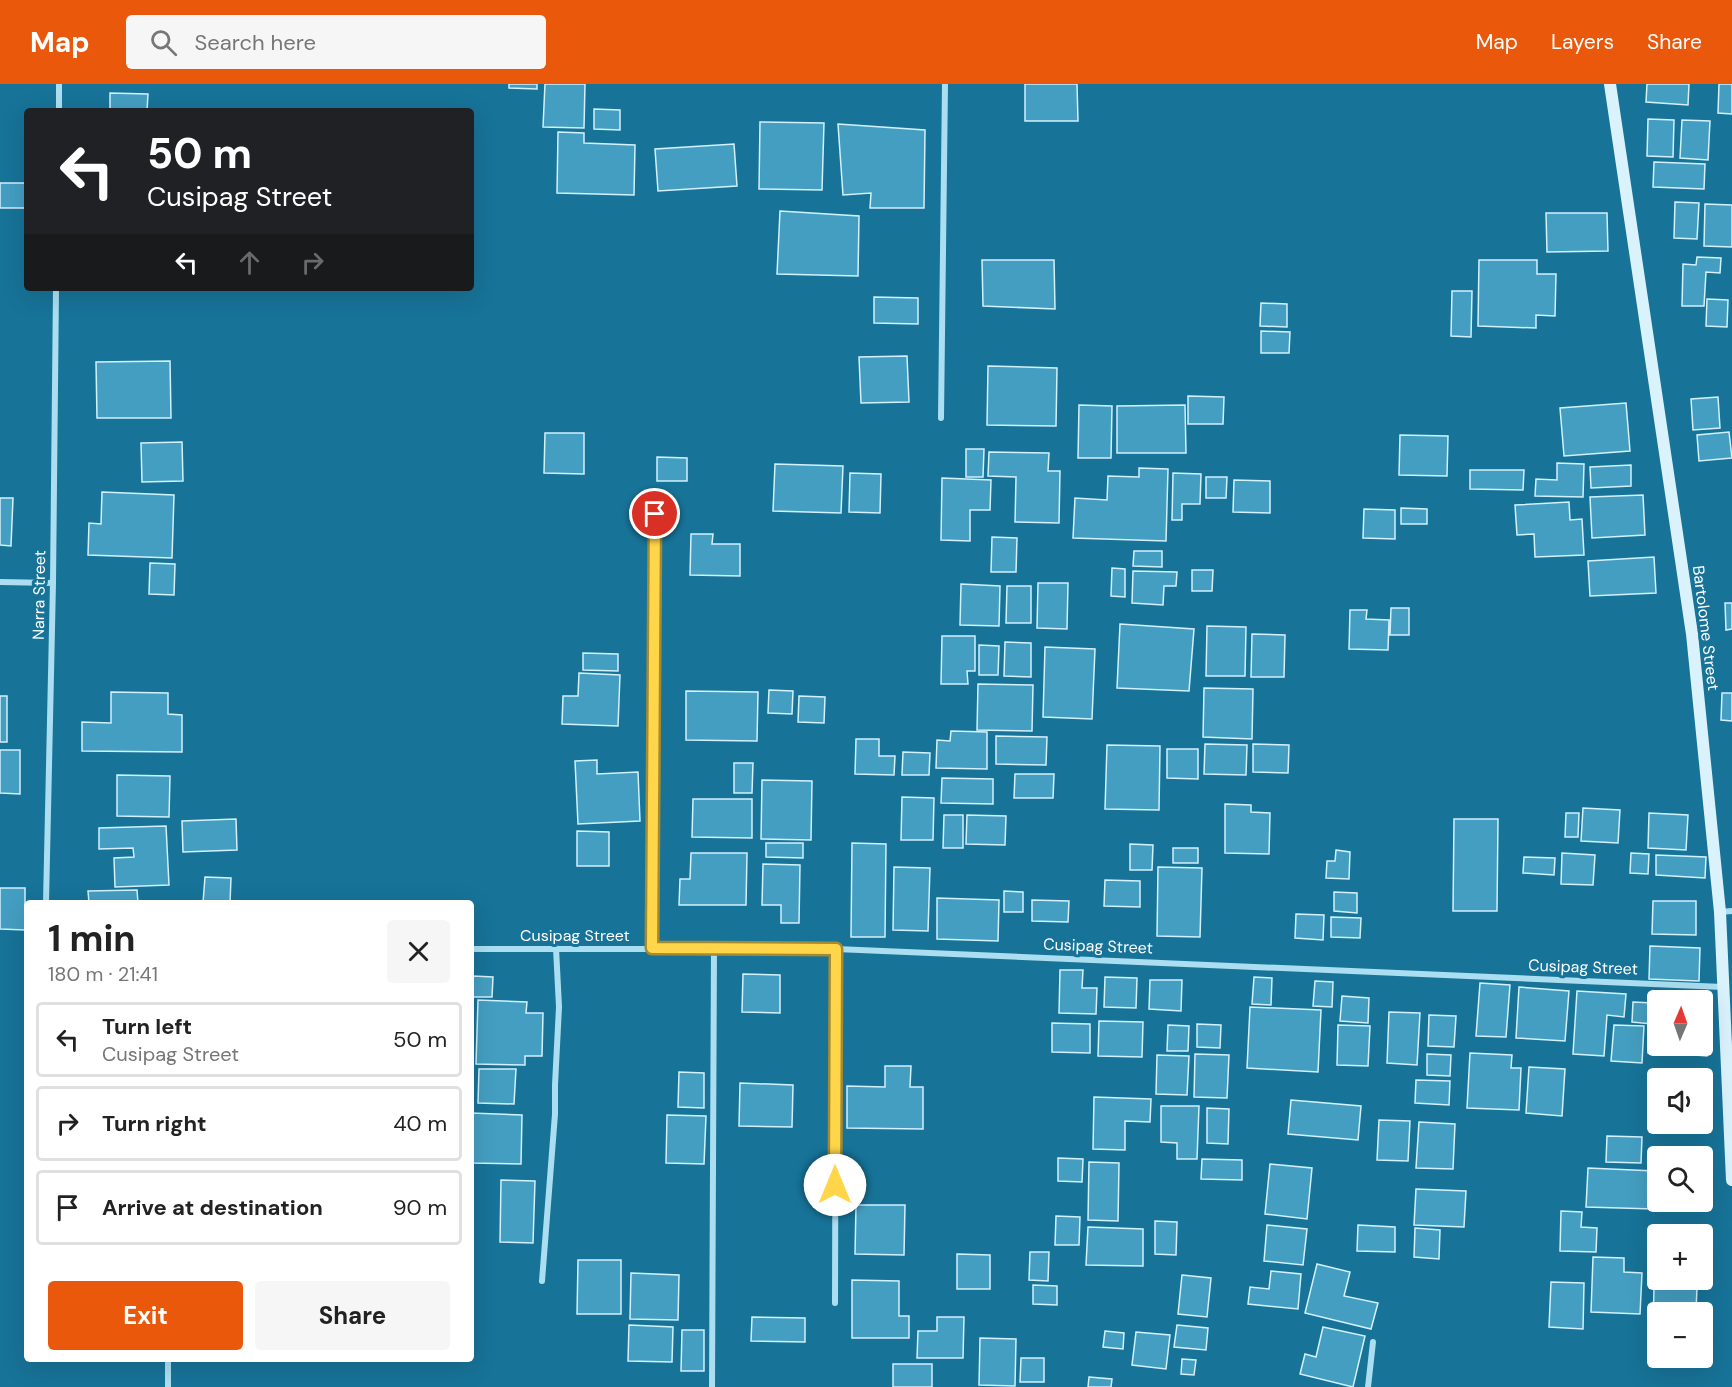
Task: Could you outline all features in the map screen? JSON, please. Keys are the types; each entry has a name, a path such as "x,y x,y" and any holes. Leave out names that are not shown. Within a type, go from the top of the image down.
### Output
{"street":[{"path":"58,108 59,84"},
{"path":"941,418 945,84"},
{"name":"Bartolome Street","path":"1610,84 1692,634 1726,912 1723,987 1732,1180"},
{"name":"Narra Street","path":"46,900 56,291"},
{"path":"652,948 655,514"},
{"path":"0,582 53,583"},
{"path":"542,1281 555,1114 559,1007 556,948"},
{"path":"712,1387 714,948"},
{"path":"835,1304 836,949"},
{"name":"Cusipag Street","path":"474,950 836,949 1723,987"},
{"path":"1368,1387 1373,1342"},
{"path":"168,1362 168,1387"}],"building":[{"path":"509,84 537,84 537,89 509,88"},
{"path":"545,84 585,84 584,128 543,127"},
{"path":"1025,84 1077,84 1078,121 1025,121"},
{"path":"1647,84 1689,84 1688,105 1646,102"},
{"path":"1719,84 1732,84 1732,114 1718,113"},
{"path":"110,93 148,94 147,108 110,108"},
{"path":"594,109 620,110 620,130 594,129"},
{"path":"1648,119 1674,120 1673,157 1647,156"},
{"path":"1682,120 1710,121 1708,160 1680,158"},
{"path":"760,122 824,123 822,190 759,189"},
{"path":"838,124 925,130 924,208 870,208 871,193 843,195"},
{"path":"558,132 584,133 584,143 635,145 634,195 557,193"},
{"path":"734,144 737,186 658,191 655,149"},
{"path":"1654,162 1705,164 1704,189 1653,187"},
{"path":"0,183 24,183 24,208 0,208"},
{"path":"1675,202 1699,203 1697,239 1674,238"},
{"path":"1705,204 1732,205 1732,247 1704,246"},
{"path":"780,211 859,216 858,276 777,274"},
{"path":"1546,213 1607,213 1608,251 1547,252"},
{"path":"1697,257 1721,258 1720,273 1706,272 1704,306 1682,306 1683,264 1696,265"},
{"path":"982,260 1054,260 1055,309 983,306"},
{"path":"1479,260 1537,260 1537,274 1556,274 1555,316 1536,315 1536,328 1478,326"},
{"path":"1452,291 1472,291 1471,337 1451,336"},
{"path":"874,297 918,298 918,324 874,323"},
{"path":"1707,299 1728,300 1727,327 1706,326"},
{"path":"1261,303 1287,304 1287,327 1260,326"},
{"path":"1261,331 1290,332 1289,353 1261,353"},
{"path":"907,356 909,402 861,403 859,357"},
{"path":"170,361 171,418 97,418 96,362"},
{"path":"988,366 1057,368 1056,426 987,425"},
{"path":"1188,396 1224,397 1223,424 1188,424"},
{"path":"1718,397 1720,428 1693,430 1691,399"},
{"path":"1626,403 1630,451 1564,456 1560,408"},
{"path":"1079,405 1112,406 1111,458 1078,458"},
{"path":"1185,405 1186,453 1117,453 1117,406"},
{"path":"1729,432 1732,458 1699,461 1697,435"},
{"path":"545,433 584,433 584,474 544,473"},
{"path":"1400,435 1448,436 1447,476 1399,475"},
{"path":"182,442 183,481 142,482 141,443"},
{"path":"966,449 984,449 983,477 966,477"},
{"path":"989,452 1049,453 1048,471 1060,471 1059,523 1015,522 1016,477 988,476"},
{"path":"657,457 687,458 687,481 657,481"},
{"path":"1557,463 1584,464 1583,497 1535,496 1536,479 1557,480"},
{"path":"775,464 843,466 841,513 773,511"},
{"path":"1631,465 1631,486 1591,488 1590,467"},
{"path":"1139,468 1168,469 1166,541 1073,538 1075,498 1107,500 1108,476 1139,477"},
{"path":"1470,470 1524,470 1523,490 1470,489"},
{"path":"850,473 881,474 880,513 849,512"},
{"path":"1173,473 1201,474 1200,504 1182,504 1182,520 1172,520"},
{"path":"1206,477 1227,477 1226,498 1206,498"},
{"path":"942,478 991,480 990,510 970,510 970,541 941,540"},
{"path":"1234,480 1270,481 1270,513 1233,512"},
{"path":"102,492 174,495 172,558 88,555 89,523 101,524"},
{"path":"1643,495 1645,535 1592,538 1590,497"},
{"path":"0,498 13,498 11,546 0,545"},
{"path":"1569,502 1570,520 1582,519 1584,555 1535,557 1534,534 1517,535 1515,505"},
{"path":"1401,508 1427,509 1427,524 1401,524"},
{"path":"1364,509 1395,510 1395,539 1363,538"},
{"path":"691,534 713,534 712,544 740,544 740,576 690,575"},
{"path":"992,537 1017,538 1016,572 991,572"},
{"path":"1134,551 1162,551 1162,567 1133,566"},
{"path":"1654,557 1656,593 1590,596 1588,561"},
{"path":"150,563 175,564 174,595 149,594"},
{"path":"1112,568 1125,569 1125,597 1111,596"},
{"path":"1192,570 1213,570 1212,591 1192,591"},
{"path":"1133,571 1177,572 1176,586 1164,586 1163,605 1132,603"},
{"path":"1038,583 1068,583 1067,629 1037,628"},
{"path":"961,584 1000,586 999,626 960,625"},
{"path":"1007,586 1031,586 1031,623 1006,623"},
{"path":"1725,603 1732,603 1732,629 1726,630"},
{"path":"1391,608 1409,608 1409,635 1390,635"},
{"path":"1350,610 1367,610 1366,619 1389,620 1388,650 1349,649"},
{"path":"1120,624 1194,629 1189,691 1117,688"},
{"path":"1207,626 1246,627 1245,676 1206,676"},
{"path":"1252,634 1285,635 1284,677 1251,677"},
{"path":"942,636 975,636 975,671 967,671 968,684 941,684"},
{"path":"1005,642 1031,643 1031,677 1004,676"},
{"path":"979,645 999,646 998,675 979,675"},
{"path":"1045,647 1095,649 1092,719 1043,717"},
{"path":"583,653 618,654 618,671 583,670"},
{"path":"579,673 620,675 618,726 562,724 563,696 578,696"},
{"path":"978,684 1033,685 1032,731 977,730"},
{"path":"1204,688 1253,689 1252,739 1203,737"},
{"path":"769,690 793,691 792,714 768,713"},
{"path":"686,691 758,692 757,741 686,740"},
{"path":"111,692 168,693 168,714 182,715 182,752 82,751 82,722 111,723"},
{"path":"1722,693 1732,693 1732,721 1721,720"},
{"path":"0,696 7,696 7,742 0,742"},
{"path":"799,696 825,697 824,723 798,722"},
{"path":"951,731 987,732 987,769 936,768 937,740 950,741"},
{"path":"996,736 1047,737 1046,765 996,764"},
{"path":"856,739 879,739 879,756 895,756 894,775 855,774"},
{"path":"1205,744 1247,745 1246,775 1204,774"},
{"path":"1253,744 1289,745 1288,773 1253,772"},
{"path":"1107,745 1160,746 1159,810 1105,809"},
{"path":"1167,749 1198,749 1198,779 1167,778"},
{"path":"0,750 20,750 20,794 0,793"},
{"path":"903,752 930,753 929,775 902,775"},
{"path":"597,760 597,774 638,772 640,821 578,824 575,761"},
{"path":"734,763 753,763 752,793 734,793"},
{"path":"1015,774 1054,774 1053,798 1014,798"},
{"path":"117,775 170,776 169,817 117,816"},
{"path":"942,778 993,779 993,804 941,803"},
{"path":"762,780 812,781 811,840 761,839"},
{"path":"902,797 934,798 933,840 901,840"},
{"path":"693,799 752,799 752,838 692,837"},
{"path":"1225,804 1251,805 1251,812 1270,813 1269,854 1225,853"},
{"path":"1583,808 1620,810 1618,843 1581,841"},
{"path":"1566,813 1579,813 1578,837 1565,837"},
{"path":"1649,813 1688,815 1686,850 1648,848"},
{"path":"944,815 963,815 963,848 943,848"},
{"path":"967,815 1006,816 1005,845 966,844"},
{"path":"236,819 237,850 183,852 182,821"},
{"path":"1454,819 1498,819 1497,911 1453,911"},
{"path":"166,826 169,885 115,887 114,858 134,857 133,848 99,849 99,828"},
{"path":"577,831 609,832 609,866 577,866"},
{"path":"766,843 803,843 803,858 766,857"},
{"path":"852,843 886,844 885,937 851,937"},
{"path":"1130,844 1153,845 1152,870 1130,870"},
{"path":"1173,848 1198,848 1198,863 1173,863"},
{"path":"1336,850 1350,852 1349,879 1326,878 1327,861 1335,861"},
{"path":"691,853 747,853 746,905 679,905 680,879 690,879"},
{"path":"1562,853 1595,855 1593,885 1561,884"},
{"path":"1631,853 1649,854 1648,874 1630,873"},
{"path":"1656,855 1706,857 1705,878 1656,875"},
{"path":"1524,857 1555,858 1554,875 1523,873"},
{"path":"763,864 800,865 799,923 781,923 781,905 762,905"},
{"path":"894,867 930,868 928,931 893,930"},
{"path":"1158,867 1202,868 1200,937 1157,936"},
{"path":"205,877 231,878 230,900 203,900"},
{"path":"1105,880 1140,881 1140,907 1104,906"},
{"path":"0,888 25,888 24,930 0,929"},
{"path":"137,890 138,900 89,900 88,891"},
{"path":"1004,891 1023,892 1023,912 1004,912"},
{"path":"1334,892 1357,893 1357,913 1334,911"},
{"path":"937,898 999,900 998,941 937,939"},
{"path":"1032,900 1069,901 1068,922 1032,921"},
{"path":"1653,901 1696,901 1696,935 1652,934"},
{"path":"1296,914 1324,915 1323,940 1295,938"},
{"path":"1331,917 1361,918 1360,938 1331,937"},
{"path":"1650,946 1700,948 1699,981 1649,979"},
{"path":"1060,970 1083,970 1082,988 1097,988 1096,1014 1059,1013"},
{"path":"743,974 780,975 780,1013 742,1012"},
{"path":"474,976 493,977 492,997 474,997"},
{"path":"1105,977 1137,978 1136,1008 1104,1007"},
{"path":"1254,977 1272,978 1271,1005 1252,1004"},
{"path":"1150,980 1182,980 1181,1011 1149,1009"},
{"path":"1315,981 1333,982 1332,1007 1313,1006"},
{"path":"1480,983 1510,985 1506,1037 1476,1036"},
{"path":"1519,987 1569,991 1565,1041 1516,1038"},
{"path":"1577,991 1626,994 1624,1017 1607,1015 1604,1056 1573,1054"},
{"path":"1342,996 1369,998 1368,1023 1340,1021"},
{"path":"478,1000 527,1002 526,1013 543,1013 542,1056 525,1056 525,1065 476,1064"},
{"path":"1633,1002 1647,1003 1647,1024 1632,1022"},
{"path":"1250,1007 1321,1010 1318,1072 1247,1068"},
{"path":"1389,1012 1420,1013 1417,1065 1387,1063"},
{"path":"1429,1015 1456,1016 1454,1047 1428,1046"},
{"path":"1099,1021 1143,1022 1142,1057 1098,1056"},
{"path":"1052,1023 1090,1024 1090,1053 1052,1052"},
{"path":"1197,1024 1221,1025 1220,1048 1197,1047"},
{"path":"1168,1025 1189,1026 1188,1051 1167,1051"},
{"path":"1338,1025 1370,1026 1368,1066 1337,1065"},
{"path":"1614,1025 1644,1026 1642,1063 1611,1061"},
{"path":"1470,1053 1512,1055 1511,1068 1521,1068 1519,1110 1467,1108"},
{"path":"1195,1054 1229,1055 1227,1098 1194,1097"},
{"path":"1427,1054 1451,1055 1450,1076 1427,1075"},
{"path":"1157,1055 1189,1056 1187,1095 1156,1094"},
{"path":"885,1066 911,1066 910,1087 923,1087 923,1129 847,1128 847,1086 885,1087"},
{"path":"1529,1067 1565,1069 1562,1116 1526,1113"},
{"path":"479,1069 516,1069 514,1104 478,1103"},
{"path":"679,1072 704,1073 704,1108 678,1107"},
{"path":"1416,1080 1450,1081 1449,1105 1415,1103"},
{"path":"740,1083 793,1085 792,1127 739,1126"},
{"path":"1094,1097 1151,1099 1150,1122 1125,1121 1125,1150 1093,1149"},
{"path":"1291,1100 1361,1106 1358,1140 1288,1134"},
{"path":"1161,1106 1199,1106 1197,1159 1177,1159 1177,1143 1161,1142"},
{"path":"1207,1108 1229,1109 1228,1144 1207,1143"},
{"path":"474,1113 522,1115 521,1164 474,1163"},
{"path":"667,1115 706,1116 704,1164 666,1163"},
{"path":"1379,1120 1410,1121 1408,1161 1377,1160"},
{"path":"1419,1122 1455,1124 1453,1169 1416,1168"},
{"path":"1607,1136 1642,1137 1641,1163 1606,1162"},
{"path":"1058,1158 1083,1159 1082,1182 1058,1181"},
{"path":"1202,1159 1242,1160 1242,1180 1201,1179"},
{"path":"1089,1162 1119,1163 1118,1221 1088,1220"},
{"path":"1270,1164 1312,1168 1307,1219 1265,1214"},
{"path":"1588,1168 1647,1171 1647,1209 1586,1207"},
{"path":"501,1180 535,1181 533,1243 500,1242"},
{"path":"1416,1189 1466,1191 1464,1227 1414,1225"},
{"path":"856,1205 905,1205 904,1255 855,1254"},
{"path":"1561,1211 1582,1212 1581,1227 1597,1228 1596,1252 1560,1251"},
{"path":"1056,1216 1080,1217 1079,1245 1055,1245"},
{"path":"1155,1221 1177,1222 1176,1255 1155,1254"},
{"path":"1267,1225 1307,1229 1303,1265 1264,1261"},
{"path":"1358,1225 1395,1227 1395,1252 1357,1251"},
{"path":"1088,1227 1143,1229 1143,1266 1086,1265"},
{"path":"1415,1228 1440,1230 1439,1259 1414,1257"},
{"path":"1030,1252 1049,1252 1048,1281 1029,1280"},
{"path":"957,1254 990,1255 990,1289 957,1289"},
{"path":"1593,1257 1624,1258 1624,1272 1642,1273 1640,1314 1591,1312"},
{"path":"578,1260 621,1260 621,1314 577,1314"},
{"path":"1317,1264 1350,1272 1344,1296 1378,1303 1371,1329 1305,1313"},
{"path":"1271,1271 1301,1274 1298,1309 1248,1304 1250,1287 1269,1289"},
{"path":"631,1273 679,1275 678,1320 630,1319"},
{"path":"1182,1275 1211,1278 1207,1317 1178,1314"},
{"path":"852,1280 899,1281 899,1316 909,1316 909,1338 852,1338"},
{"path":"1551,1282 1584,1283 1583,1329 1549,1327"},
{"path":"1033,1285 1057,1286 1057,1305 1033,1304"},
{"path":"1654,1290 1697,1290 1696,1302 1654,1302"},
{"path":"752,1317 805,1318 805,1342 751,1341"},
{"path":"937,1317 964,1317 963,1358 917,1358 918,1331 937,1331"},
{"path":"629,1325 673,1327 672,1362 628,1361"},
{"path":"1177,1325 1208,1328 1206,1350 1174,1347"},
{"path":"1323,1327 1365,1336 1353,1387 1300,1374 1305,1354 1316,1357"},
{"path":"682,1330 704,1330 704,1371 681,1371"},
{"path":"1105,1331 1124,1333 1123,1349 1103,1347"},
{"path":"1136,1332 1170,1335 1166,1369 1132,1365"},
{"path":"980,1338 1016,1339 1015,1386 979,1385"},
{"path":"1021,1358 1044,1358 1044,1382 1020,1382"},
{"path":"1182,1359 1196,1360 1194,1375 1181,1374"},
{"path":"893,1364 932,1364 932,1387 893,1387"},
{"path":"1089,1377 1112,1379 1111,1387 1088,1387"}],"route":[{"path":"655,514 652,948 836,949 835,1185"}]}
